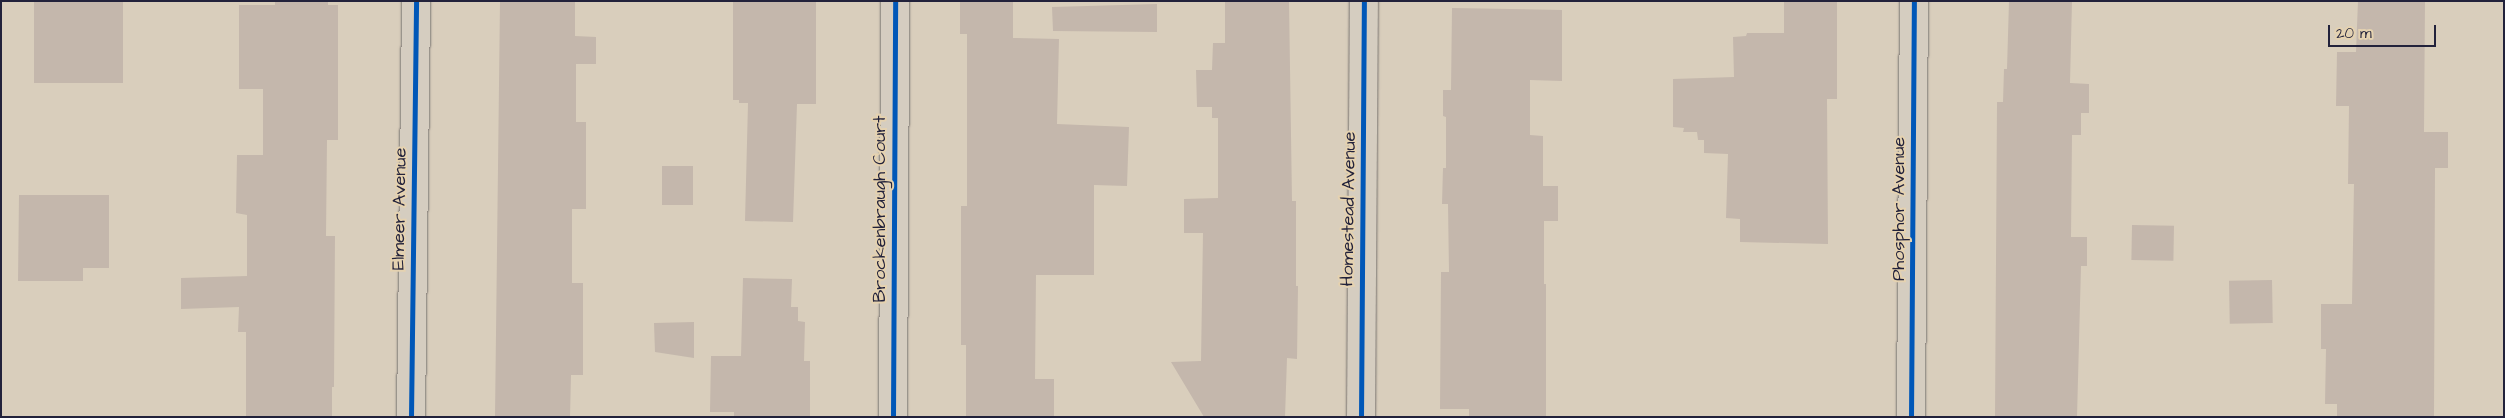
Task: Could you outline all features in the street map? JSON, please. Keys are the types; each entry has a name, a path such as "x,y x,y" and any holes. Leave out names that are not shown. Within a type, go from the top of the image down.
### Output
{"street":[{"name":"Elmeer Avenue","path":"412,417 416,1"},
{"name":"Brockenbraugh Court","path":"893,417 895,1"},
{"name":"Homestead Avenue","path":"1361,417 1364,1"},
{"name":"Phosphor Avenue","path":"1911,417 1914,1"}],"building":[{"path":"34,1 123,1 123,83 34,83"},
{"path":"275,1 328,1 328,5 338,5 338,140 327,140 326,236 335,236 334,387 332,387 332,417 246,417 246,332 238,332 239,307 181,309 181,278 247,276 247,215 236,213 237,155 263,155 263,89 239,89 239,5 275,5"},
{"path":"500,1 575,1 575,36 596,37 596,64 576,64 576,122 586,122 586,209 572,209 572,283 583,283 583,375 571,375 570,417 495,417"},
{"path":"733,1 816,1 816,104 797,104 793,222 745,221 748,103 739,103 739,100 733,100"},
{"path":"960,1 1013,1 1013,38 1059,39 1057,124 1129,127 1127,186 1094,185 1094,275 1036,275 1035,379 1054,379 1054,417 966,417 966,345 961,345 961,206 967,206 967,34 960,34"},
{"path":"1225,1 1289,1 1292,201 1296,201 1296,286 1298,286 1297,359 1287,358 1285,417 1204,417 1171,362 1201,361 1203,233 1184,233 1184,199 1218,198 1218,118 1212,118 1212,107 1197,107 1196,70 1212,70 1213,43 1225,43"},
{"path":"1784,1 1837,1 1837,99 1827,99 1828,244 1740,242 1740,219 1726,218 1728,154 1704,153 1704,140 1698,140 1697,132 1683,132 1684,128 1673,127 1673,79 1734,77 1733,37 1746,36 1747,33 1784,33"},
{"path":"2009,1 2072,1 2070,83 2089,84 2089,113 2081,113 2081,135 2072,135 2071,237 2087,237 2087,266 2081,266 2077,417 1995,417 1997,102 2003,102 2004,69 2007,69"},
{"path":"2358,1 2425,1 2424,132 2448,132 2448,168 2435,168 2434,417 2337,417 2337,404 2325,404 2326,349 2321,349 2321,304 2352,304 2354,184 2348,184 2349,106 2336,106 2337,52 2356,52"},
{"path":"1157,4 1157,32 1053,31 1052,7"},
{"path":"1452,8 1562,10 1562,81 1530,80 1530,135 1543,136 1543,186 1558,186 1558,221 1544,221 1546,417 1469,417 1469,409 1440,409 1441,272 1449,272 1448,204 1442,204 1443,168 1446,168 1446,117 1443,116 1443,90 1451,90"},
{"path":"662,166 693,166 693,205 662,205"},
{"path":"19,195 109,195 109,268 83,268 83,281 18,281"},
{"path":"2132,225 2174,226 2173,261 2131,260"},
{"path":"743,278 792,279 791,307 798,307 798,321 805,322 804,361 810,361 810,417 734,417 734,412 710,412 711,356 741,356"},
{"path":"2272,280 2273,323 2230,324 2229,281"},
{"path":"694,322 694,358 655,352 654,323"}],"cycle path":[{"path":"411,417 416,1"},
{"path":"893,417 895,1"},
{"path":"1361,417 1364,1"},
{"path":"1911,417 1914,1"}]}
